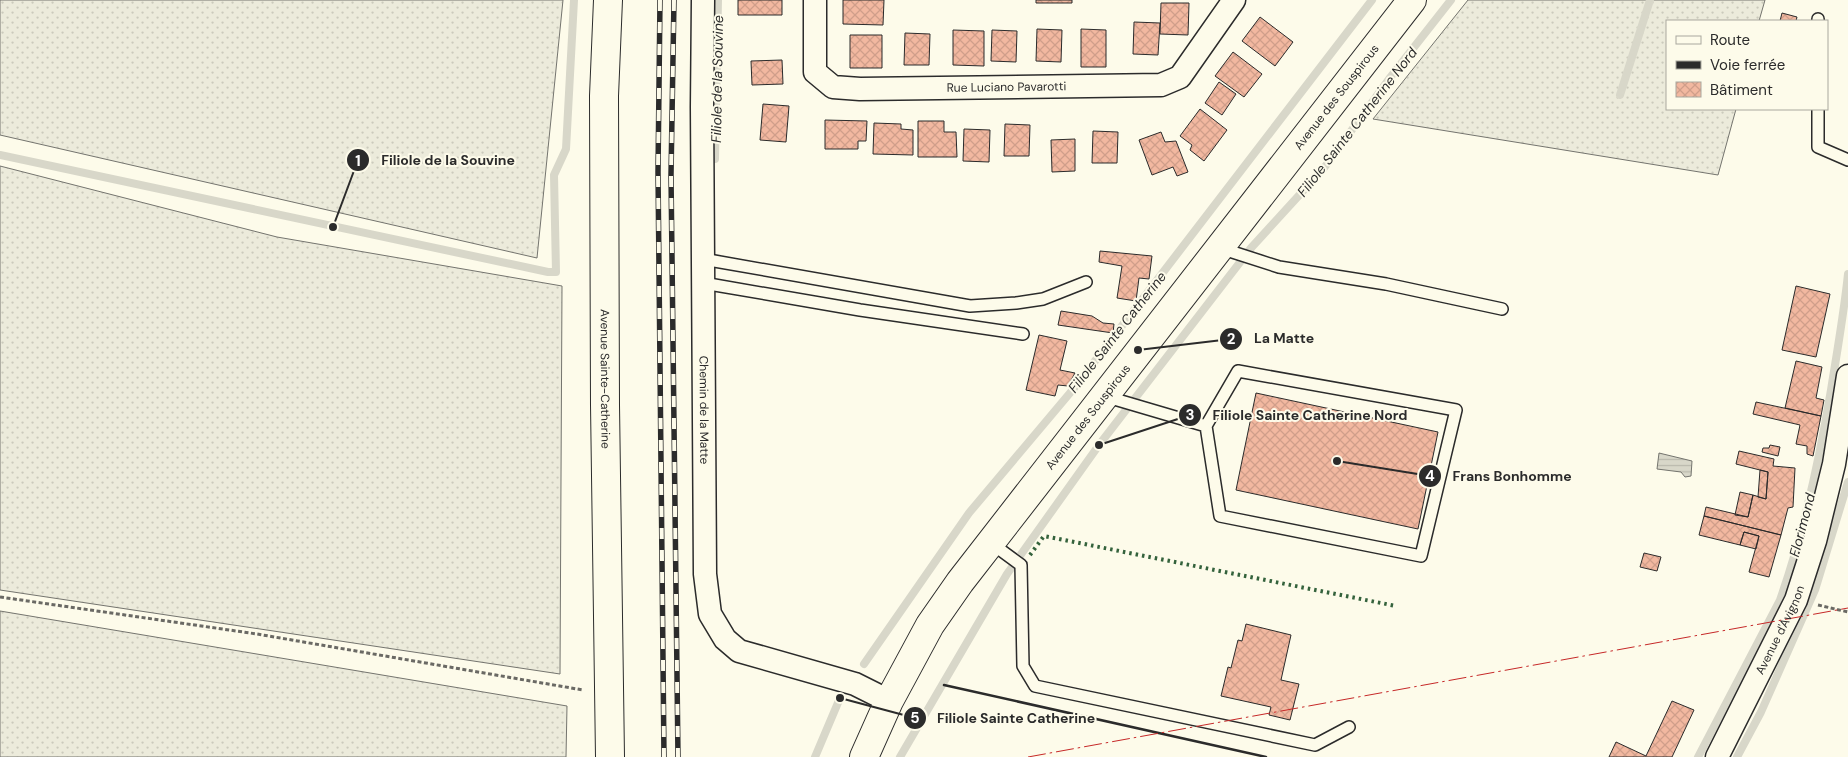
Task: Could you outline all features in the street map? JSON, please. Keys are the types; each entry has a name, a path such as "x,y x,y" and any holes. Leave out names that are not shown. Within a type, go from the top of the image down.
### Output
{"main road":[{"name":"Avenue Sainte-Catherine","path":"608,0 604,96 605,405 610,757"},
{"name":"Avenue des Souspirous","path":"864,757 889,701 930,625 990,542 1412,0"}],"street":[{"name":"Chemin de la Matte","path":"704,0 703,284 706,574 710,614 725,639 739,651 855,684 889,701"},
{"name":"Rue Luciano Pavarotti","path":"815,0 815,72 833,86 860,89 1162,85 1180,77 1223,15"},
{"name":"Avenue d'Avignon","path":"1717,757 1796,600 1815,541 1834,464 1848,376"}],"lane":[{"path":"1818,110 1818,147 1848,160"},
{"path":"1219,247 1280,267 1386,284 1502,309"},
{"path":"703,259 970,306 1044,299 1086,282"},
{"path":"703,284 1023,334"},
{"path":"1238,370 1456,410 1421,556 1220,516 1206,426 1238,370"},
{"path":"1103,396 1206,426"},
{"path":"990,542 1021,565 1023,666 1035,686 1315,745 1349,727"}],"path":[{"path":"0,597 257,634 608,696"},
{"path":"1796,600 1848,612"}],"shaded area":[{"path":"0,0 563,0 537,258 0,135"},
{"path":"1468,0 1765,0 1759,20 1666,20 1666,110 1736,110 1718,175 1373,119"},
{"path":"0,166 277,237 562,286 560,674 0,590"},
{"path":"1659,453 1692,461 1691,476 1685,477 1681,472 1657,469"},
{"path":"0,611 567,706 566,757 0,757"}],"building":[{"path":"738,0 782,0 782,15 738,15"},
{"path":"843,0 884,0 883,25 843,24"},
{"path":"1036,0 1072,0 1072,3 1036,3"},
{"path":"1161,3 1189,3 1188,35 1160,34"},
{"path":"1782,13 1797,17 1796,20 1780,20"},
{"path":"1260,17 1293,42 1275,66 1242,41"},
{"path":"1134,22 1160,23 1158,55 1133,54"},
{"path":"1037,29 1062,30 1061,62 1036,61"},
{"path":"1081,29 1106,30 1106,67 1081,67"},
{"path":"953,30 984,31 984,66 953,65"},
{"path":"992,30 1017,31 1016,62 991,61"},
{"path":"905,33 930,34 929,65 904,65"},
{"path":"850,35 882,35 882,68 850,68"},
{"path":"1233,52 1262,74 1244,97 1215,76"},
{"path":"782,60 783,84 752,85 751,61"},
{"path":"1219,82 1236,94 1222,115 1205,103"},
{"path":"763,104 789,106 786,142 760,140"},
{"path":"1200,109 1227,130 1204,161 1190,150 1192,145 1180,136"},
{"path":"825,120 867,121 866,141 858,141 858,149 825,149"},
{"path":"918,121 944,121 944,132 956,132 957,157 918,157"},
{"path":"874,123 901,124 901,129 913,130 913,155 873,154"},
{"path":"1005,124 1030,125 1029,156 1004,156"},
{"path":"964,129 990,130 989,162 963,161"},
{"path":"1093,131 1118,132 1117,163 1092,163"},
{"path":"1161,132 1165,142 1176,141 1188,172 1177,176 1173,167 1152,175 1139,140"},
{"path":"1075,139 1075,171 1052,172 1051,140"},
{"path":"1100,251 1152,256 1149,279 1139,278 1136,301 1117,298 1122,266 1099,262"},
{"path":"1796,286 1830,294 1816,357 1782,350"},
{"path":"1061,311 1092,316 1103,323 1114,324 1113,333 1058,325"},
{"path":"1039,335 1067,341 1060,370 1075,373 1068,386 1058,385 1055,396 1026,390"},
{"path":"1796,361 1822,367 1816,398 1824,400 1821,416 1785,408"},
{"path":"1256,393 1438,432 1418,529 1236,490"},
{"path":"1756,402 1821,416 1813,456 1807,454 1807,446 1796,444 1800,425 1753,414"},
{"path":"1770,445 1780,447 1778,456 1762,452 1763,448 1769,448"},
{"path":"1739,451 1774,459 1773,466 1795,468 1793,507 1788,508 1781,535 1704,516 1706,507 1748,517 1753,495 1766,499 1768,472 1736,464"},
{"path":"1760,470 1768,472 1766,499 1758,497"},
{"path":"1740,492 1753,495 1748,517 1735,515"},
{"path":"1704,516 1781,535 1769,577 1749,572 1759,536 1744,532 1740,545 1699,535"},
{"path":"1744,532 1759,536 1756,549 1740,545"},
{"path":"1644,553 1661,557 1657,571 1640,567"},
{"path":"1246,624 1291,635 1281,680 1299,684 1290,720 1269,715 1271,707 1221,696 1228,667 1231,668 1238,640 1242,641"},
{"path":"1672,701 1694,710 1672,757 1609,757 1616,742 1646,756"}],"waterway":[{"name":"Filiole de la Souvine","path":"0,155 548,272 556,272 554,175 566,149 574,0"},
{"name":"Filiole de la Souvine","path":"715,159 718,0"},
{"name":"Filiole Sainte Catherine","path":"864,664 969,513 1075,387 1372,0"},
{"name":"Filiole Sainte Catherine Nord","path":"900,757 1007,574 1099,445 1251,248 1324,168 1389,79 1451,0"},
{"path":"1620,95 1650,0"},
{"name":"Florimond","path":"1698,757 1780,600 1789,574 1804,523 1821,444 1848,274"},
{"path":"1737,757 1761,712 1815,590 1848,482"},
{"name":"Filiole Sainte Catherine","path":"815,757 840,698"}],"railway":[{"path":"660,0 658,172 664,757"},
{"path":"674,0 671,175 678,757"}],"hedge":[{"path":"1030,555 1044,536 1396,606"}],"wall":[{"path":"944,685 1266,757"}],"power":[{"path":"1028,757 1848,608"}],"place":[{"name":"Filiole de la Souvine","path":"333,227"},
{"name":"La Matte","path":"1138,350"},
{"name":"Filiole Sainte Catherine Nord","path":"1099,445"},
{"name":"Frans Bonhomme","path":"1337,461"},
{"name":"Filiole Sainte Catherine","path":"840,698"}]}
